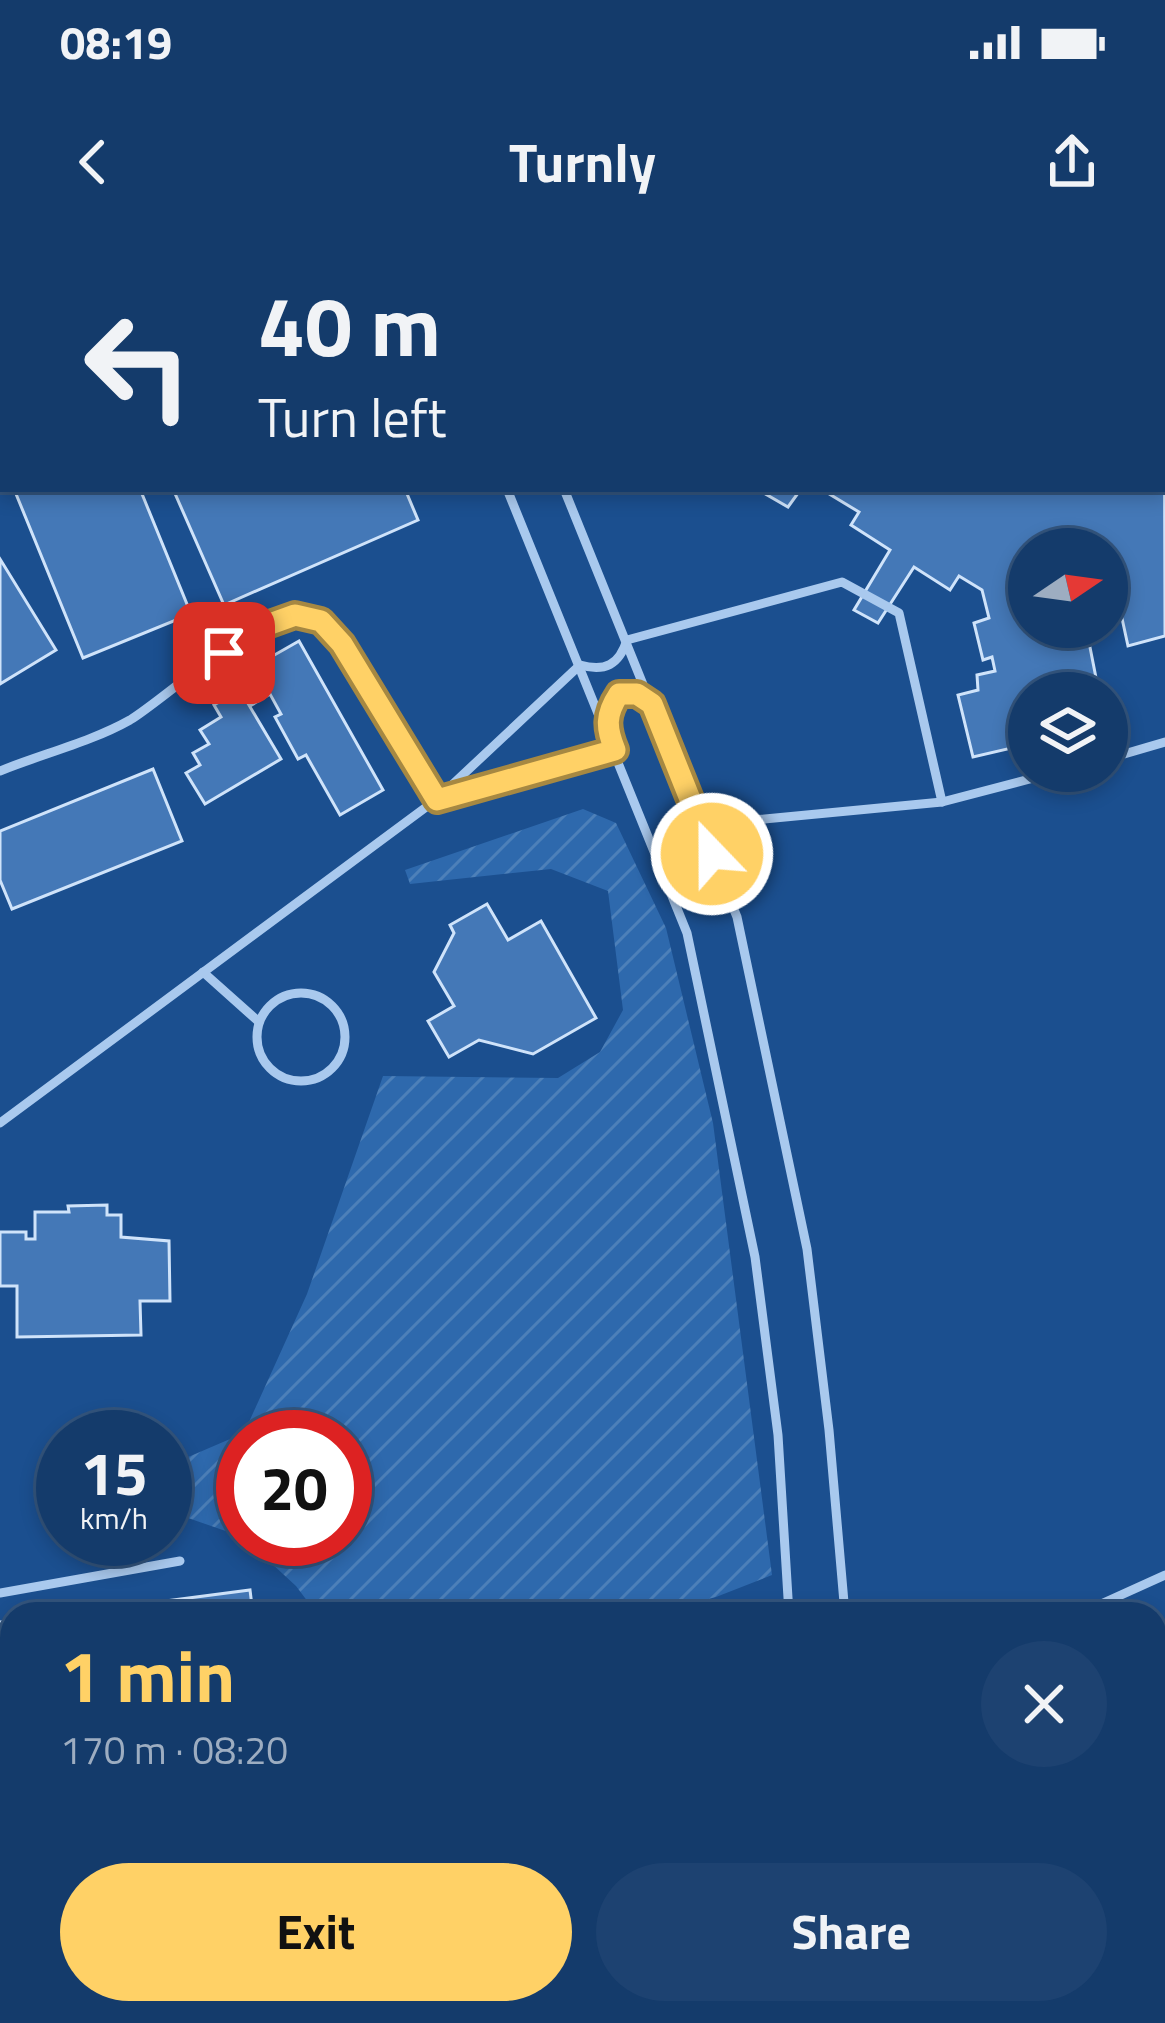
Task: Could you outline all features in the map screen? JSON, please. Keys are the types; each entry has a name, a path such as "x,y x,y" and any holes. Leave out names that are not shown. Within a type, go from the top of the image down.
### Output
{"lane":[{"path":"508,492 687,933 755,1257 778,1435 788,1602"},
{"path":"565,492 737,917 807,1249 830,1430 843,1602"},
{"path":"627,640 842,582 899,613 942,802"},
{"path":"0,771 126,722 259,628 295,615 321,621 342,644 437,800"},
{"path":"580,665 596,670 609,667 621,656 627,640"},
{"path":"0,1123 437,800 580,665"},
{"path":"606,729 609,708 619,694 637,694 652,704"},
{"path":"1128,753 1165,742"},
{"path":"437,800 615,750"},
{"path":"700,825 942,802 1008,785"},
{"path":"653,846 670,854 685,852 695,843 700,825"},
{"path":"676,903 682,888 694,879 711,877 723,882"},
{"path":"203,972 259,1022 259,1051 277,1074 305,1082 332,1070 346,1044 340,1015 319,995 305,992 277,999 259,1022"},
{"path":"0,1592 151,1566"},
{"path":"1105,1602 1165,1575"}],"shaded area":[{"path":"583,809 616,823 666,928 713,1123 772,1575 697,1602 308,1602 274,1566 372,1566 372,1410 254,1410 307,1294 383,1076 558,1078 600,1052 623,1010 608,891 551,869 410,884 405,870"},
{"path":"216,1445 216,1528 192,1519 192,1455"}],"building":[{"path":"15,492 141,492 191,614 83,658"},
{"path":"174,492 406,492 418,520 224,605"},
{"path":"762,492 799,492 788,507"},
{"path":"826,492 1165,492 1165,636 1128,646 1128,528 1008,528 1008,648 1090,648 1095,672 1008,672 1008,749 973,757 958,695 978,690 977,675 995,671 992,657 983,660 974,623 989,618 982,590 959,576 950,590 914,567 878,623 854,610 890,550 851,525 859,512"},
{"path":"0,559 56,650 0,684"},
{"path":"299,641 383,790 340,815 306,755 298,759 275,717 281,714 270,694 250,706 234,678"},
{"path":"240,690 281,759 205,804 186,773 200,765 193,753 209,744 200,730 221,717 214,705"},
{"path":"153,769 182,841 12,909 0,880 0,831"},
{"path":"487,904 508,940 541,921 596,1018 533,1054 479,1040 449,1057 428,1021 454,1006 434,972 454,933 450,925"},
{"path":"107,1205 107,1215 121,1215 121,1237 169,1241 170,1301 140,1301 141,1335 17,1337 17,1286 0,1286 0,1232 26,1232 26,1239 35,1239 35,1212"},
{"path":"250,1590 252,1602 158,1602"}],"route":[{"path":"224,653 259,628 295,615 321,621 342,644 437,800 615,750 606,729 609,708 619,694 637,694 652,704 712,854"}]}
